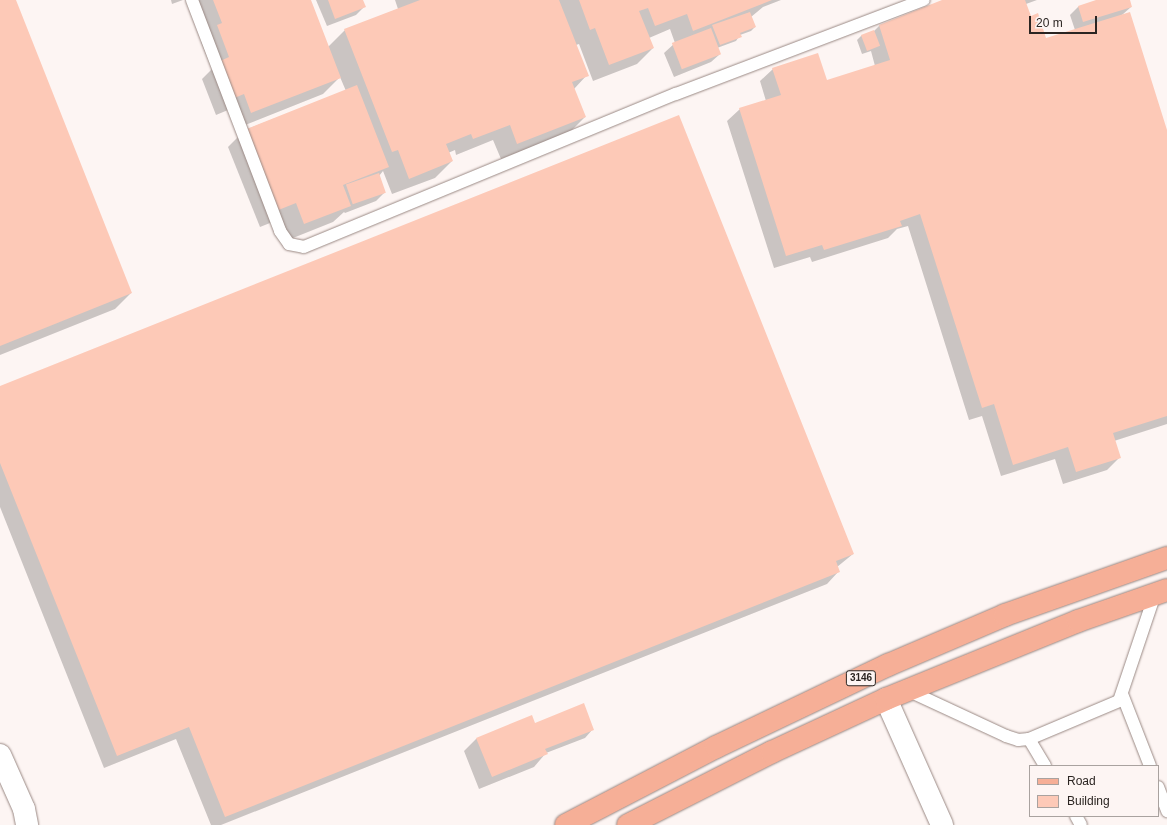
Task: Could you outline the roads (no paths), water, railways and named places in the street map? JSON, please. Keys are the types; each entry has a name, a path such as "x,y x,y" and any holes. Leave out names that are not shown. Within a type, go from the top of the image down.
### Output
{"main road":[{"name":"3146","path":"566,825 716,747 888,665 1005,616 1167,558"},
{"name":"3146","path":"628,825 772,752 886,699 1078,622 1161,592"}],"street":[{"path":"886,699 942,825"},
{"path":"0,755 26,817 39,825"}],"lane":[{"path":"192,0 280,231 289,244 304,247 676,94 924,0"},
{"path":"907,690 1006,736 1018,740 1029,739 1119,701 1161,592"},
{"path":"1122,694 1150,765"},
{"path":"1029,739 1044,765"},
{"path":"1159,790 1167,811"}]}
